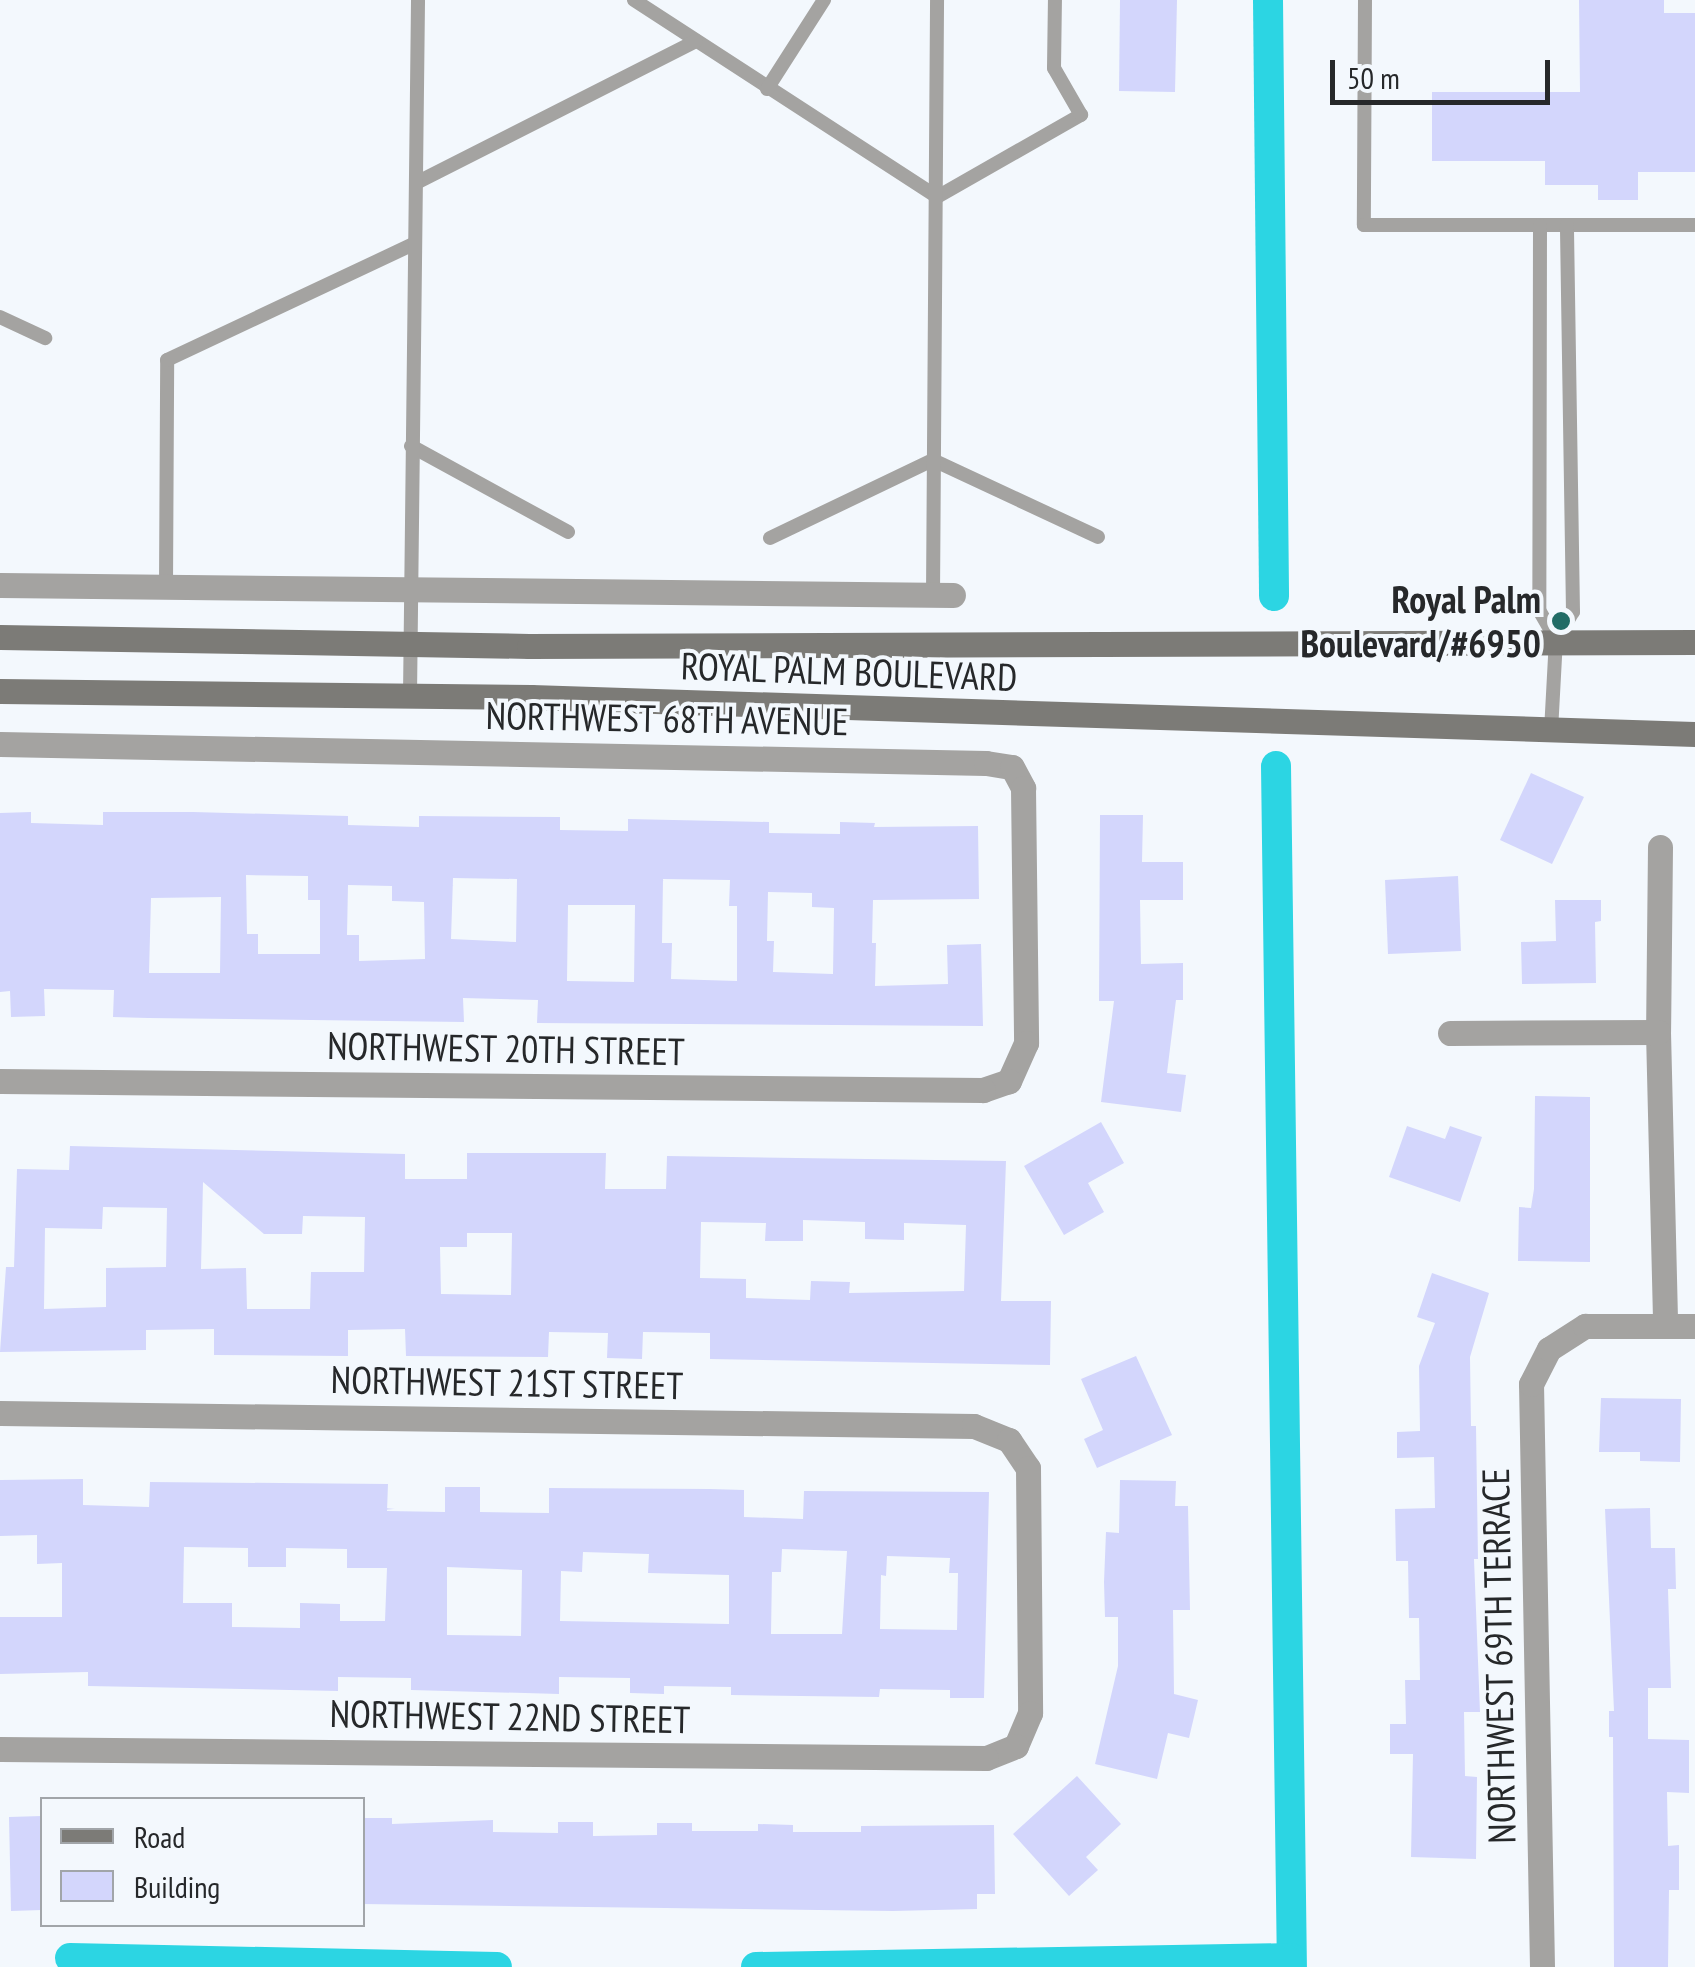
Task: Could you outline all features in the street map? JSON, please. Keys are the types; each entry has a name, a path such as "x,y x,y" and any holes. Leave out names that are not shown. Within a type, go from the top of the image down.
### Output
{"main road":[{"name":"ROYAL PALM BOULEVARD","path":"0,637 410,644 1695,642"},
{"name":"ROYAL PALM BOULEVARD","path":"0,691 410,696 1695,734"}],"street":[{"path":"0,585 943,595"},
{"name":"NORTHWEST 68TH AVENUE","path":"0,744 986,762 1012,768 1024,788 1026,1043 1010,1081"},
{"path":"1660,846 1658,1032 1664,1326 1695,1326"},
{"path":"1450,1033 1658,1032"},
{"name":"NORTHWEST 20TH STREET","path":"0,1081 983,1090 1010,1081"},
{"name":"NORTHWEST 69TH TERRACE","path":"1542,1967 1530,1384 1550,1349 1585,1326 1664,1326"},
{"name":"NORTHWEST 21ST STREET","path":"0,1413 974,1426 1010,1440 1028,1468 1030,1714 1016,1746"},
{"name":"NORTHWEST 22ND STREET","path":"0,1749 986,1758 1016,1746"}],"lane":[{"path":"634,0 937,197"},
{"path":"767,90 824,0"},
{"path":"938,0 933,460 943,595"},
{"path":"937,197 1081,115 1054,68 1054,0"},
{"path":"1365,0 1364,226 1695,226"},
{"path":"410,696 415,2"},
{"path":"416,183 696,41"},
{"path":"1540,226 1539,610 1556,640"},
{"path":"1551,732 1556,640 1573,612 1567,226"},
{"path":"166,587 167,360 414,244"},
{"path":"0,317 45,338"},
{"path":"411,446 568,532"},
{"path":"933,460 1098,537"},
{"path":"770,538 933,460"}],"building":[{"path":"1120,0 1177,0 1175,92 1119,91"},
{"path":"1579,0 1664,0 1664,13 1695,13 1695,172 1638,172 1638,200 1598,200 1598,185 1545,185 1545,161 1432,161 1432,92 1580,92"},
{"path":"1531,773 1584,797 1552,864 1500,840"},
{"path":"31,812 31,823 103,825 103,812 193,812 348,816 348,825 419,827 419,816 560,817 560,830 628,831 628,819 769,822 769,833 840,834 840,822 875,823 874,827 978,826 979,899 873,900 872,943 876,943 875,986 948,984 947,945 981,944 983,1026 537,1023 538,1000 463,998 464,1022 113,1017 114,990 44,989 45,1016 11,1017 10,991 0,992 0,813","holes":["246,875 308,876 308,900 320,900 320,954 258,954 258,934 247,934","453,878 517,879 516,942 451,939","663,879 730,880 729,906 737,906 737,981 671,979 672,943 662,943","348,885 392,886 392,901 424,902 425,959 359,961 359,935 347,935","768,892 812,893 812,907 834,908 833,974 773,972 774,941 767,941","221,897 220,973 149,973 151,898","568,905 635,905 634,982 567,981"]},
{"path":"1100,815 1143,815 1142,862 1183,862 1183,900 1140,900 1141,964 1183,963 1183,1000 1176,1000 1167,1073 1186,1075 1181,1112 1101,1102 1114,1001 1099,1001"},
{"path":"1458,876 1461,951 1388,954 1385,880"},
{"path":"1555,900 1601,900 1601,921 1595,922 1596,983 1522,984 1521,942 1556,941"},
{"path":"1535,1096 1590,1097 1590,1262 1518,1261 1519,1207 1531,1208 1534,1189"},
{"path":"1101,1122 1124,1163 1088,1183 1104,1212 1064,1235 1024,1166"},
{"path":"1407,1126 1445,1139 1450,1126 1482,1137 1460,1202 1389,1177"},
{"path":"70,1146 405,1154 405,1179 467,1179 467,1153 606,1153 605,1189 666,1189 667,1156 1006,1161 1001,1301 1051,1301 1050,1365 710,1359 710,1333 643,1332 642,1359 607,1358 608,1333 549,1332 548,1357 406,1356 405,1329 348,1330 348,1356 214,1355 214,1329 146,1330 146,1350 0,1352 6,1267 14,1267 17,1169 69,1170","holes":["203,1182 264,1234 302,1234 303,1216 365,1217 364,1272 311,1272 310,1309 247,1309 246,1268 201,1269","103,1207 167,1208 166,1267 106,1268 106,1307 44,1309 45,1228 102,1229","803,1220 865,1222 865,1239 904,1240 904,1223 966,1225 964,1291 849,1293 850,1282 811,1281 810,1300 746,1298 746,1279 700,1278 701,1222 766,1223 765,1241 803,1241","467,1233 512,1233 511,1295 441,1294 440,1247 467,1247"]},
{"path":"1432,1273 1489,1293 1470,1357 1471,1426 1476,1426 1478,1559 1474,1559 1480,1712 1464,1712 1465,1776 1477,1777 1476,1859 1411,1857 1413,1754 1390,1754 1390,1724 1406,1724 1405,1680 1420,1680 1419,1618 1409,1618 1408,1561 1396,1561 1395,1509 1435,1508 1434,1457 1397,1458 1397,1432 1420,1431 1419,1366 1435,1323 1417,1317"},
{"path":"1136,1356 1172,1435 1097,1468 1084,1439 1103,1430 1081,1379"},
{"path":"1601,1398 1681,1399 1680,1462 1640,1461 1640,1452 1599,1452"},
{"path":"83,1479 83,1505 149,1507 150,1482 388,1484 387,1511 445,1512 445,1487 480,1487 480,1512 549,1513 549,1488 744,1490 744,1517 803,1519 804,1491 989,1492 984,1698 950,1698 950,1690 880,1689 879,1697 731,1695 731,1687 664,1686 664,1694 630,1693 630,1678 559,1677 559,1694 411,1690 411,1678 338,1677 338,1691 88,1686 88,1672 0,1674 0,1617 62,1617 62,1563 37,1564 37,1535 0,1536 0,1480","holes":["184,1547 248,1548 248,1567 286,1567 286,1548 347,1549 347,1568 387,1568 385,1621 340,1621 340,1604 300,1603 300,1628 232,1627 232,1603 183,1603","782,1549 847,1551 842,1634 771,1634 772,1572 781,1572","583,1552 649,1554 648,1573 729,1575 729,1624 560,1621 561,1571 582,1572","887,1556 950,1558 949,1573 958,1573 957,1630 880,1629 881,1575 886,1576","447,1567 522,1570 521,1636 447,1635"]},
{"path":"1120,1480 1176,1481 1175,1506 1188,1506 1190,1610 1173,1610 1174,1694 1198,1700 1189,1738 1168,1733 1157,1779 1095,1764 1118,1666 1118,1617 1105,1617 1104,1582 1106,1532 1119,1533"},
{"path":"1650,1508 1651,1548 1675,1548 1676,1589 1668,1589 1671,1688 1648,1688 1648,1739 1689,1740 1689,1793 1667,1792 1668,1846 1679,1845 1679,1890 1669,1890 1668,1967 1614,1967 1613,1737 1609,1737 1609,1711 1614,1711 1605,1509"},
{"path":"1077,1776 1121,1824 1086,1857 1098,1870 1069,1896 1013,1834"},
{"path":"40,1816 40,1910 11,1911 9,1817"},
{"path":"365,1818 392,1818 392,1824 493,1820 493,1832 558,1833 558,1822 593,1822 593,1836 657,1835 657,1823 692,1823 692,1831 758,1831 758,1824 793,1825 793,1832 861,1832 861,1826 994,1825 995,1894 977,1894 977,1909 365,1904"}],"waterway":[{"path":"1268,0 1274,596"},
{"path":"1276,766 1292,1967"},
{"path":"70,1958 497,1967"},
{"path":"756,1967 1291,1958"}],"place":[{"name":"Royal Palm Boulevard/#6950","path":"1561,621"}]}
